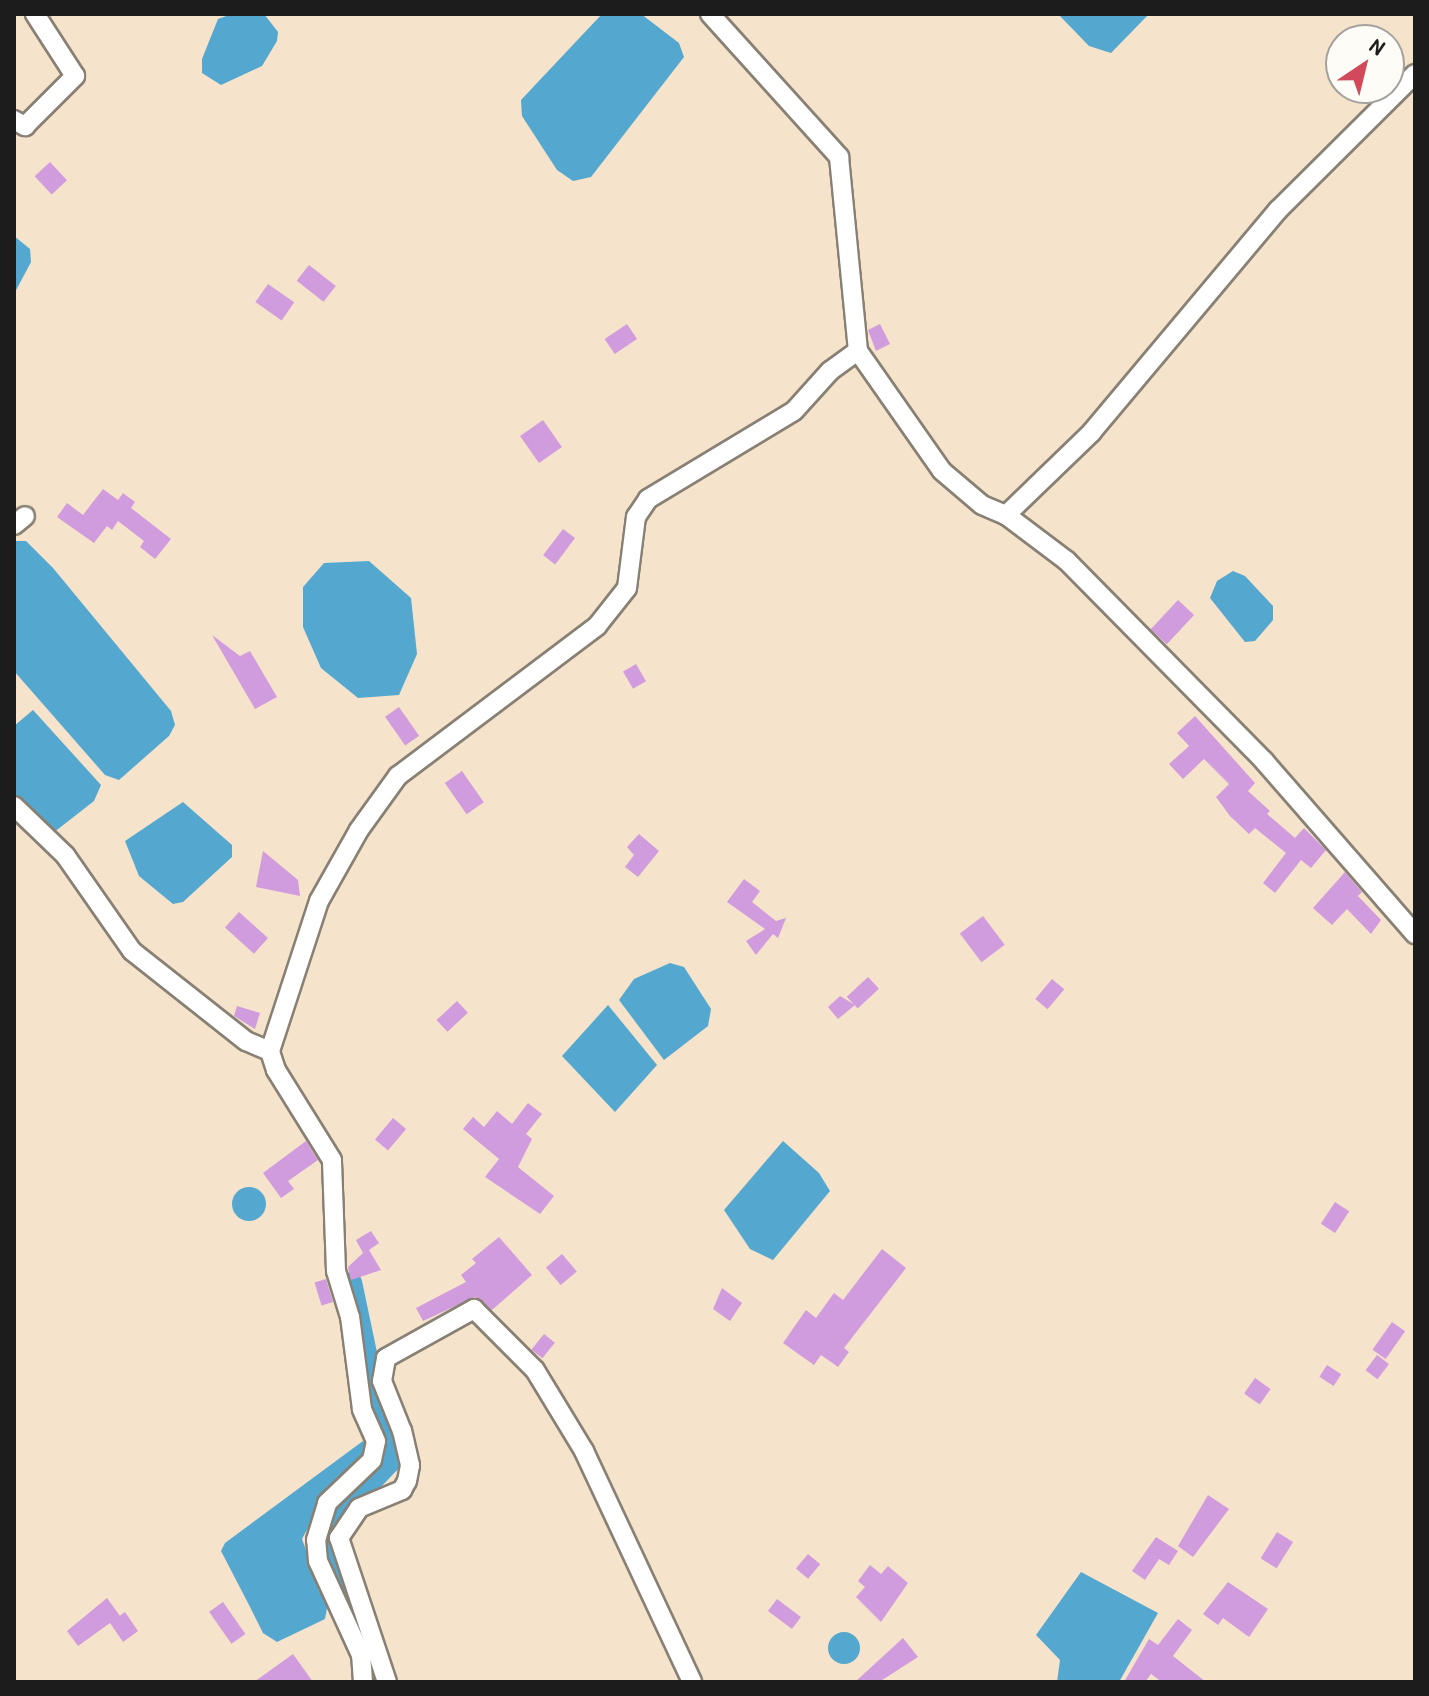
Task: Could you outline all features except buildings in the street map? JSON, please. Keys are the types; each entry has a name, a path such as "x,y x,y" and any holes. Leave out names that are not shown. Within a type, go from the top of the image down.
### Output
{"street":[{"path":"14,120 25,126 75,76 35,14"},
{"path":"710,14 839,157 858,351 942,471 982,505 1006,515 1067,561 1264,761 1415,934"},
{"path":"1006,515 1092,432 1278,210 1415,74"},
{"path":"363,1682 361,1655 318,1561 316,1540 327,1503 372,1460 376,1441 362,1409 350,1317 336,1271 332,1160 276,1070 270,1051 319,901 398,776 597,626 627,588 636,517 648,499 794,411 830,371 858,351"},
{"path":"14,806 65,855 132,951 246,1041 270,1051"},
{"path":"387,1682 339,1538 345,1523 359,1508 402,1490 407,1481 410,1465 402,1431 382,1381 386,1358 474,1309 535,1370 584,1451 692,1682"}],"water":[{"path":"232,14 264,14 278,32 277,41 262,66 221,85 202,73 202,59 218,19"},
{"path":"602,14 641,14 679,43 684,57 591,177 573,181 557,170 522,116 521,100"},
{"path":"1058,14 1149,14 1111,53 1089,46"},
{"path":"14,236 30,249 31,262 14,294"},
{"path":"14,541 26,541 53,568 171,711 175,725 169,736 119,780 105,775 14,671"},
{"path":"369,561 411,598 417,654 399,695 358,698 321,668 303,627 303,587 324,563"},
{"path":"1233,571 1245,576 1273,606 1273,620 1255,641 1245,642 1210,598 1217,581"},
{"path":"33,710 101,785 94,801 53,833 14,796 14,726"},
{"path":"183,802 232,845 232,857 183,902 173,904 139,876 125,841"},
{"path":"670,963 684,967 711,1009 708,1026 664,1060 619,1000 634,979"},
{"path":"608,1005 657,1065 615,1112 562,1056"},
{"path":"783,1141 819,1173 830,1191 773,1260 750,1249 724,1210"},
{"path":"249,1187 261,1192 266,1204 261,1216 249,1221 237,1216 232,1204 237,1192"},
{"path":"363,1441 368,1445 367,1455 325,1496 302,1539 327,1608 325,1619 277,1642 263,1633 221,1551 225,1543"},
{"path":"1081,1572 1158,1613 1119,1682 1057,1682 1060,1660 1036,1635"},
{"path":"844,1632 856,1636 860,1648 856,1660 844,1664 832,1660 828,1648 832,1636"}],"waterway":[{"path":"352,1282 390,1463 337,1519 332,1544 374,1682"}]}
